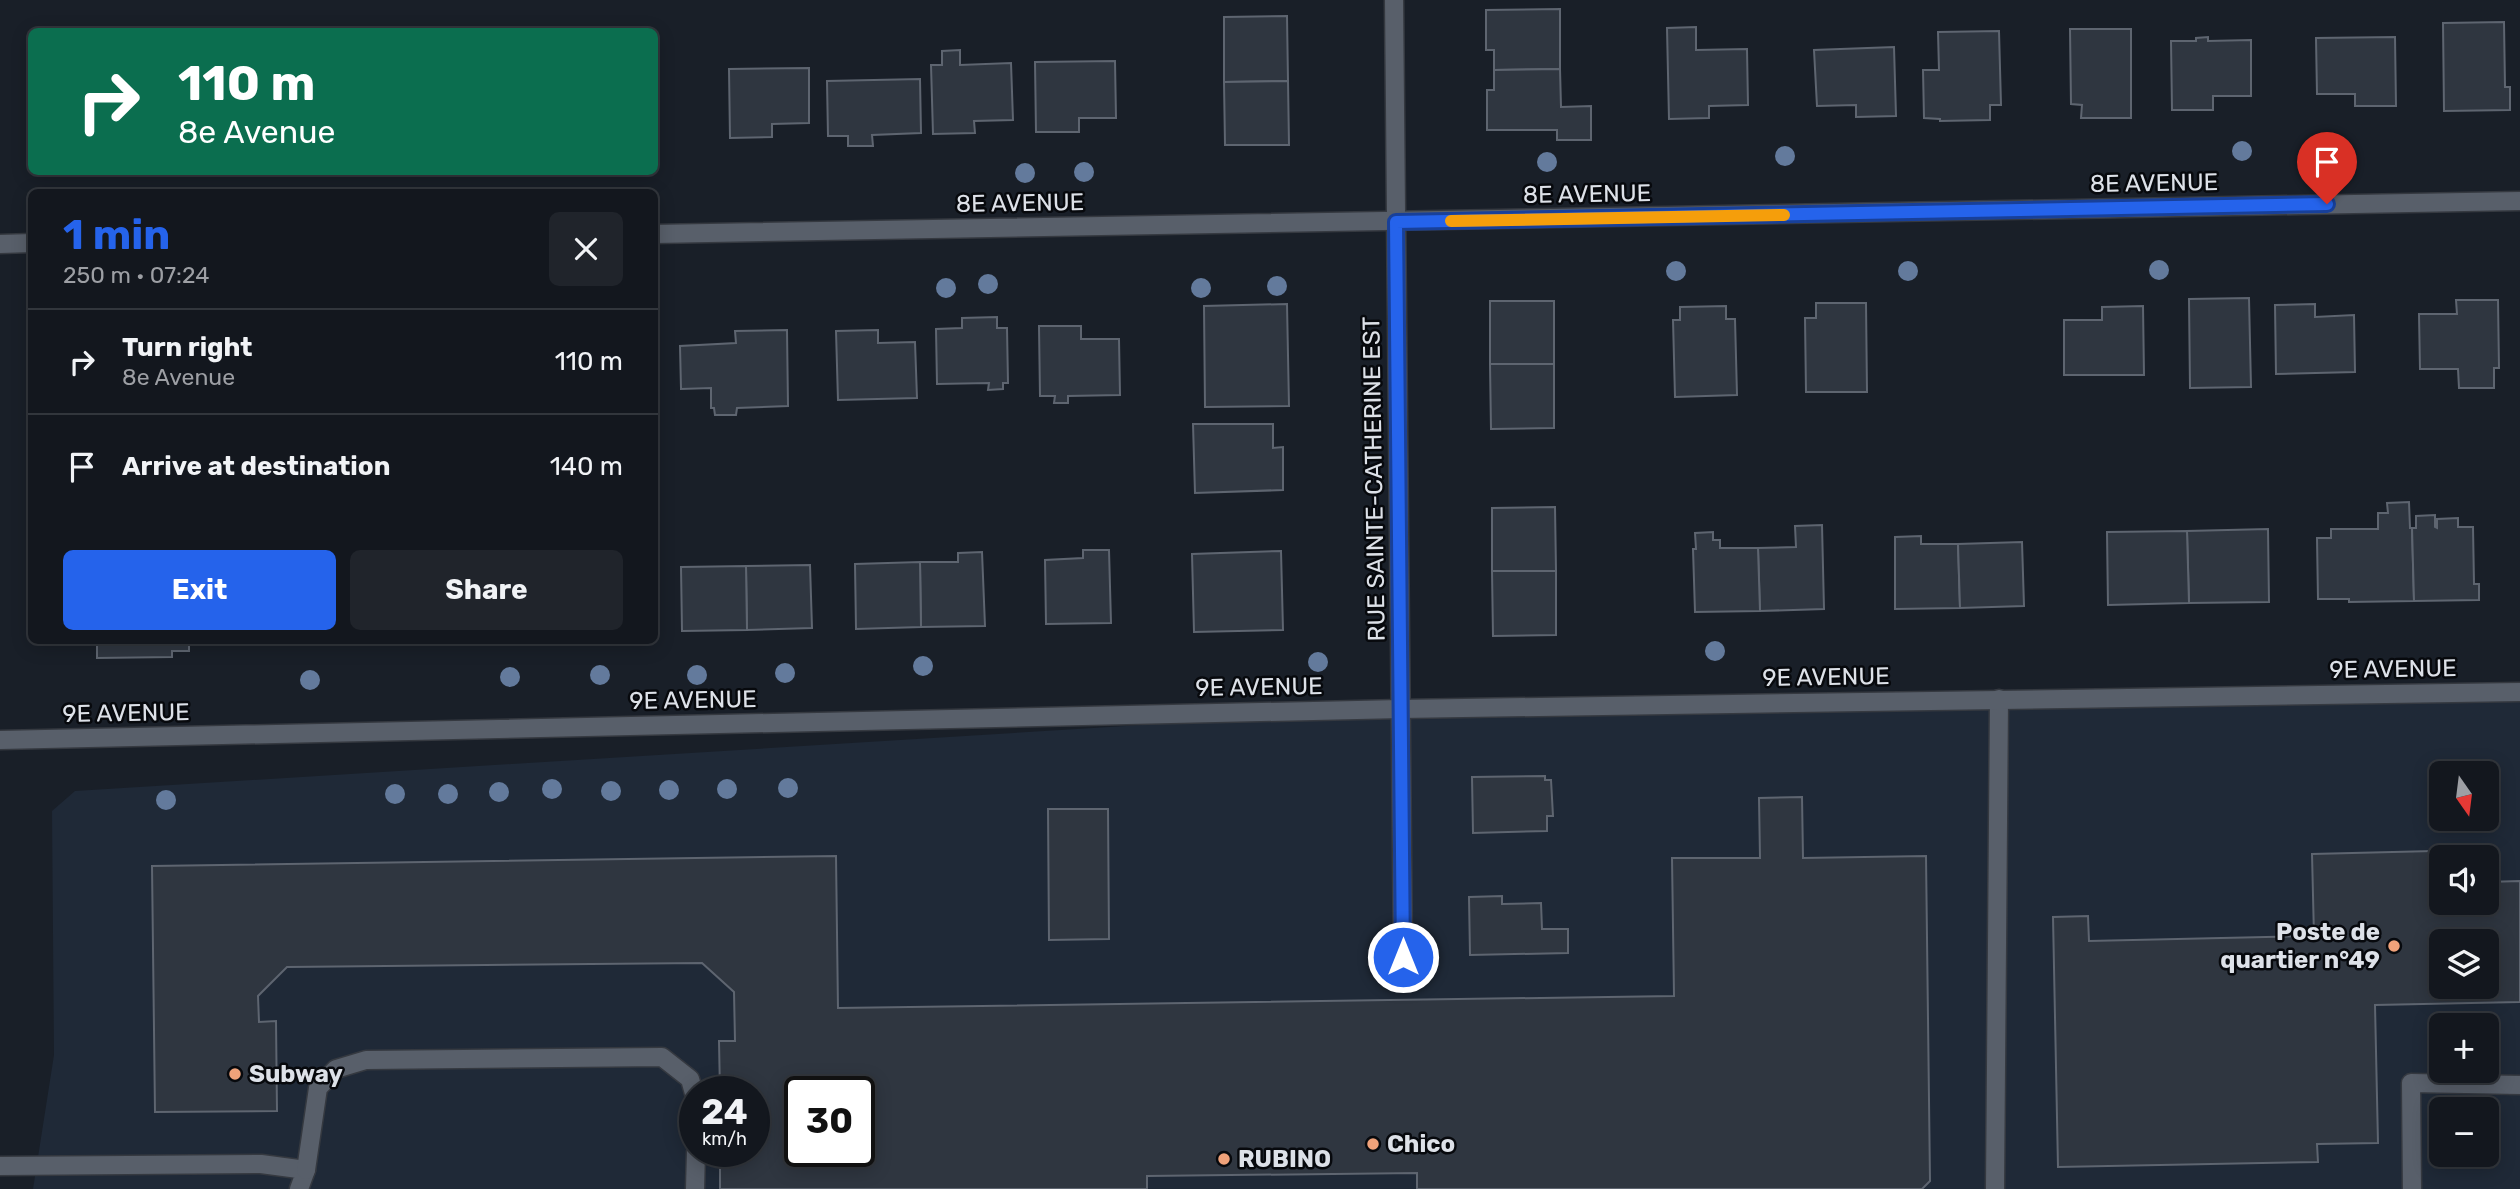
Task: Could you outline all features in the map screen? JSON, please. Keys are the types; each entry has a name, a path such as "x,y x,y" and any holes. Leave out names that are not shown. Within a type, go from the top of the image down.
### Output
{"street":[{"name":"RUE SAINTE-CATHERINE EST","path":"1394,0 1403,957"},
{"name":"8E AVENUE","path":"658,234 2520,201"},
{"path":"0,244 28,243"},
{"name":"9E AVENUE","path":"0,740 1401,709 2520,692"},
{"path":"1995,1189 1999,699"},
{"path":"299,1189 306,1170 318,1088 336,1069 366,1060 662,1057 686,1076"},
{"path":"2412,1189 2411,1083 2520,1084"},
{"path":"0,1166 261,1164 306,1170"},
{"path":"695,1189 696,1167"}],"shaded area":[{"path":"2520,692 2520,1189 33,1189 54,1055 52,811 75,791 1401,709"}],"building":[{"path":"1560,9 1560,69 1494,70 1494,50 1486,50 1486,10"},
{"path":"1287,16 1288,81 1224,82 1224,17"},
{"path":"2504,22 2505,87 2510,87 2510,110 2444,111 2443,23"},
{"path":"1696,27 1696,50 1747,49 1748,105 1709,106 1709,118 1669,119 1667,28"},
{"path":"2070,29 2131,29 2131,118 2081,118 2082,105 2071,104"},
{"path":"1999,31 2001,105 1990,105 1990,120 1940,121 1924,118 1923,70 1939,70 1938,32"},
{"path":"2208,37 2208,41 2251,40 2251,96 2213,96 2213,110 2172,110 2171,41 2196,41 2196,38"},
{"path":"2395,37 2396,106 2355,106 2355,94 2317,94 2316,38"},
{"path":"1894,47 1896,116 1856,117 1856,105 1817,106 1814,50"},
{"path":"960,50 960,65 1011,63 1013,120 974,121 975,133 933,134 931,65 942,65 942,51"},
{"path":"1115,61 1116,118 1079,118 1079,132 1036,132 1035,62"},
{"path":"809,68 809,123 772,124 772,137 730,138 729,69"},
{"path":"1560,69 1561,107 1591,106 1591,140 1557,140 1557,130 1487,130 1487,90 1494,90 1494,70"},
{"path":"920,79 921,133 872,135 873,146 848,146 848,136 828,136 827,81"},
{"path":"1288,81 1289,145 1225,145 1224,82"},
{"path":"2249,298 2251,387 2190,388 2189,299"},
{"path":"2456,300 2498,300 2499,368 2494,368 2494,388 2459,388 2458,369 2420,369 2419,314 2457,314"},
{"path":"1490,301 1554,301 1554,364 1490,364"},
{"path":"1816,303 1866,303 1867,392 1806,392 1805,318 1816,318"},
{"path":"1287,304 1289,406 1205,407 1204,306"},
{"path":"2315,304 2315,317 2354,315 2355,372 2276,374 2275,305"},
{"path":"1726,306 1726,319 1735,319 1737,395 1675,397 1673,320 1680,320 1680,307"},
{"path":"2143,306 2144,375 2064,375 2064,320 2102,320 2102,307"},
{"path":"997,317 997,328 1007,328 1008,383 1003,383 1003,389 988,390 989,383 937,384 936,329 962,328 962,318"},
{"path":"1039,326 1081,326 1081,339 1119,339 1120,395 1068,396 1068,403 1054,403 1055,396 1040,396"},
{"path":"787,330 788,406 737,408 736,415 715,415 714,408 711,408 711,388 681,389 680,346 736,343 735,331"},
{"path":"878,330 878,343 915,342 917,398 838,400 836,331"},
{"path":"1490,364 1554,364 1554,428 1491,429"},
{"path":"1193,424 1273,424 1273,448 1283,447 1283,490 1195,493"},
{"path":"2409,502 2414,601 2349,602 2349,599 2318,599 2317,538 2331,538 2331,529 2378,529 2378,513 2388,513 2387,503"},
{"path":"1555,507 1556,571 1492,571 1492,508"},
{"path":"2435,515 2437,528 2437,519 2458,518 2458,527 2473,527 2474,584 2479,584 2479,600 2414,601 2412,528 2416,528 2416,516"},
{"path":"1822,525 1824,609 1760,611 1758,548 1796,547 1795,526"},
{"path":"2268,529 2269,602 2189,603 2187,531"},
{"path":"2187,531 2189,603 2108,605 2107,532"},
{"path":"1713,532 1713,540 1720,540 1720,548 1758,548 1760,611 1695,612 1695,533"},
{"path":"1921,536 1921,544 1958,544 1960,608 1895,609 1895,537"},
{"path":"2022,542 2024,606 1960,608 1958,544"},
{"path":"1083,550 1109,550 1111,623 1046,624 1045,560 1083,558"},
{"path":"1281,551 1283,630 1194,632 1192,554"},
{"path":"982,552 985,626 921,627 920,562 958,562 958,553"},
{"path":"920,562 921,627 856,629 855,564"},
{"path":"810,565 812,628 747,630 746,566"},
{"path":"746,566 747,630 682,631 681,567"},
{"path":"1492,571 1556,571 1556,635 1493,636"},
{"path":"97,644 189,644 189,651 172,651 172,657 97,658"},
{"path":"1545,776 1545,780 1551,780 1553,816 1547,816 1547,831 1473,833 1472,777"},
{"path":"1802,797 1803,858 1926,856 1930,1181 1922,1189 1417,1189 1417,1173 1147,1176 1147,1189 720,1189 720,1167 770,1167 770,1076 720,1076 719,1041 735,1041 734,992 702,963 287,967 258,996 259,1022 276,1021 277,1111 155,1112 152,866 836,856 838,1008 1674,996 1672,858 1760,858 1759,798"},
{"path":"1048,809 1108,809 1109,939 1049,940"},
{"path":"2429,851 2429,915 2499,915 2499,882 2520,881 2520,1002 2375,1005 2378,1143 2317,1144 2318,1162 2058,1167 2053,917 2088,916 2089,941 2314,936 2312,854"},
{"path":"1502,896 1502,904 1541,903 1542,929 1568,929 1568,953 1470,955 1469,897"}],"slow traffic":[{"path":"1451,221 1784,215"}],"place":[{"name":"Poste de quartier n°49","path":"2394,946"},
{"name":"Subway","path":"235,1074"},
{"name":"Chico","path":"1373,1144"},
{"name":"RUBINO","path":"1224,1159"}],"route":[{"path":"1403,957 1396,222 2327,204"}]}
